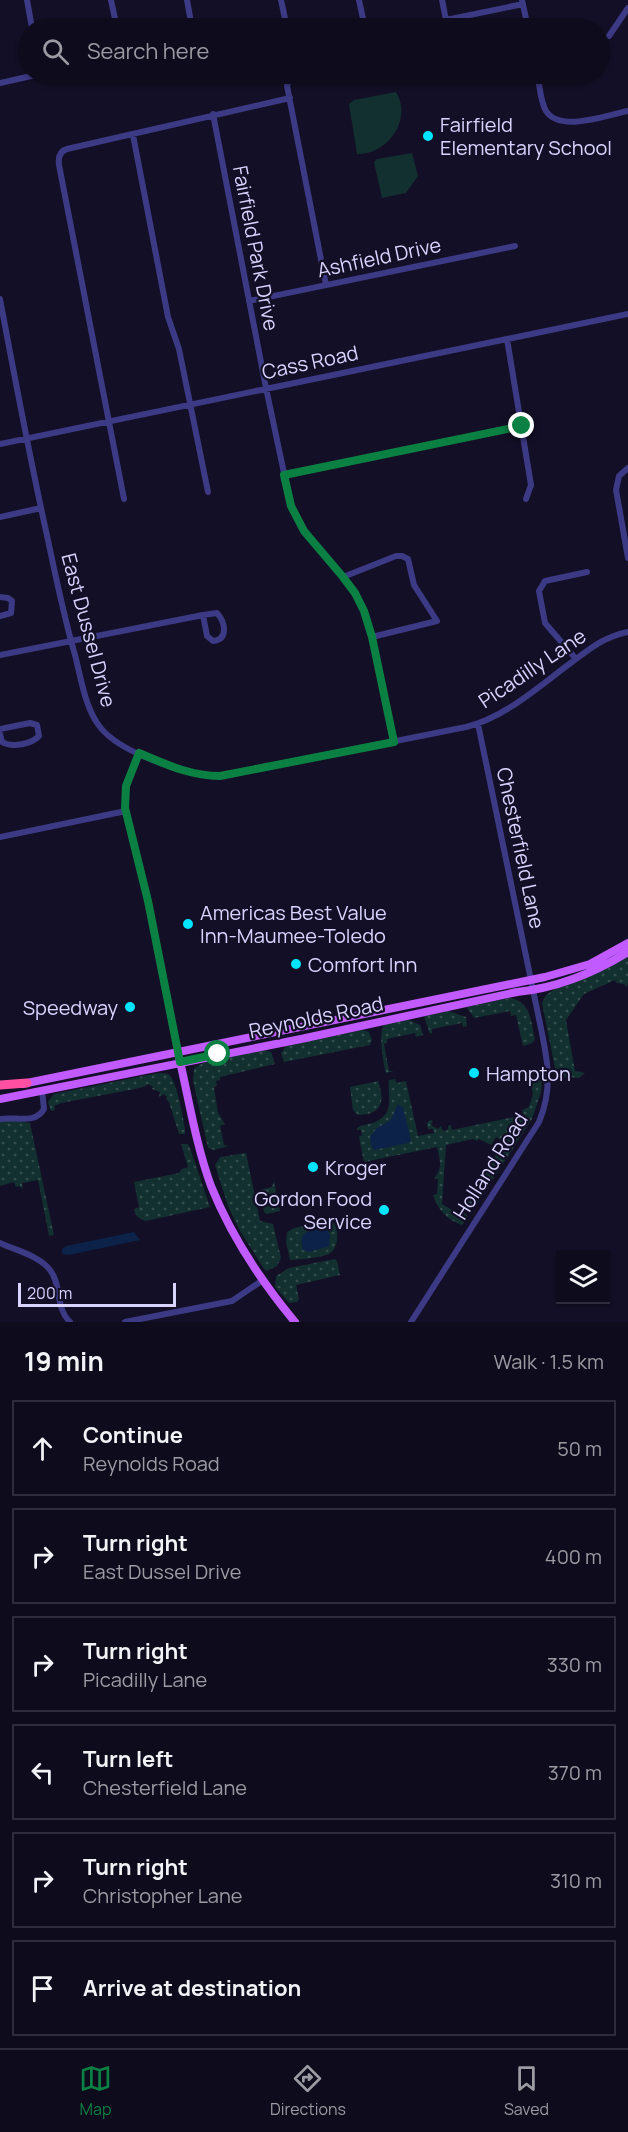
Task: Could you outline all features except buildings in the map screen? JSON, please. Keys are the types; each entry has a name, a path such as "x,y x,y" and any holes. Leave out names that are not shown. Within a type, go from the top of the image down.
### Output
{"highway":[{"path":"0,1087 27,1083"}],"main road":[{"name":"Reynolds Road","path":"27,1083 577,969 628,943"},
{"name":"Reynolds Road","path":"0,1099 533,990 585,974 628,952"},
{"path":"178,1053 199,1146 211,1186 240,1245 262,1280 295,1322"}],"street":[{"path":"27,0 31,18"},
{"path":"111,0 115,18"},
{"path":"186,0 190,18"},
{"path":"281,0 284,18"},
{"path":"359,0 363,18"},
{"path":"442,0 446,18"},
{"path":"455,18 523,2 526,18"},
{"path":"610,35 628,8"},
{"path":"0,82 18,78"},
{"path":"288,84 326,285"},
{"path":"539,84 544,107 553,118 563,122 570,123 628,111"},
{"path":"124,500 59,156 67,148 290,98"},
{"name":"Fairfield Park Drive","path":"213,114 266,388"},
{"path":"133,135 168,317 179,349 208,492"},
{"name":"Ashfield Drive","path":"249,301 515,246"},
{"name":"East Dussel Drive","path":"0,299 41,508 71,642 96,722 114,741 139,753"},
{"name":"Cass Road","path":"0,444 628,314"},
{"path":"507,339 531,485 526,499"},
{"path":"266,388 291,506 310,541 343,577 360,603 369,623 394,742"},
{"path":"284,475 522,426"},
{"path":"628,468 619,476 616,490 628,558"},
{"path":"0,517 41,508"},
{"path":"343,577 396,556 402,556 408,559 414,585 437,621 372,637"},
{"path":"576,659 545,623 539,591 545,580 587,572"},
{"path":"0,597 9,598 13,606 11,613 0,616"},
{"path":"0,655 71,642 203,615 217,613 221,618 224,636 218,641 213,641 207,636 203,615"},
{"name":"Picadilly Lane","path":"139,753 180,770 220,776 478,724 524,697 603,639 628,632"},
{"path":"0,729 30,723 37,725 39,736 35,741 10,745 2,742 0,734"},
{"name":"Chesterfield Lane","path":"478,724 531,979"},
{"path":"139,753 126,786 126,812 148,901 178,1053"},
{"path":"0,837 126,812"},
{"name":"Holland Road","path":"411,1322 539,1122 544,1109 549,1077 531,979"},
{"path":"0,1119 25,1119 38,1116 44,1109 42,1090"},
{"path":"0,1243 39,1261 52,1272 62,1311 70,1322"},
{"path":"125,1322 232,1301 262,1280"}],"green space":[{"path":"396,92 401,114 394,134 378,149 357,154 349,104 354,100"},
{"path":"412,153 418,176 406,193 382,198 374,162 377,159"},
{"path":"628,956 626,987 624,984 616,983 615,980 584,994 566,1020 575,1071 585,1073 579,1078 559,1076 556,1073 542,1003 546,995 556,988"},
{"path":"510,998 522,1003 529,1013 535,1040 532,1043 523,1046 516,1015 511,1016 510,1011 474,1018 467,1007"},
{"path":"449,1011 466,1017 467,1026 463,1027 462,1023 432,1029 430,1034 424,1016"},
{"path":"406,1019 420,1025 423,1035 416,1037 415,1033 387,1039 387,1043 384,1044 389,1071 394,1071 386,1073 382,1029 384,1024"},
{"path":"362,1030 369,1032 372,1040 370,1045 284,1062 281,1053 286,1046"},
{"path":"264,1050 271,1052 275,1064 220,1077 220,1080 216,1081 217,1086 214,1087 218,1113 225,1124 220,1126 224,1145 229,1146 214,1150 208,1148 193,1081 194,1069 217,1058"},
{"path":"158,1073 168,1074 174,1083 185,1134 179,1134 167,1097 164,1094 159,1097 160,1092 152,1089 153,1087 148,1084 135,1089 61,1103 54,1106 55,1110 51,1111 48,1102 54,1094"},
{"path":"538,1075 542,1077 541,1092 532,1119 475,1207 471,1207 464,1201 469,1201 502,1145 499,1143 501,1140 496,1137 491,1145 479,1139 477,1141 473,1139 446,1145 442,1204 457,1213 460,1210 467,1215 462,1225 444,1214 433,1195 437,1194 438,1179 434,1178 439,1171 440,1164 437,1147 364,1162 359,1137 362,1135 361,1130 357,1128 375,1122 386,1114 389,1104 389,1080 395,1079 397,1083 406,1081 418,1136 434,1133 433,1129 428,1129 427,1123 430,1120 433,1121 431,1125 438,1129 441,1126 443,1131 448,1130 448,1126 451,1125 452,1130 523,1115 522,1110 529,1107 533,1094 530,1080"},
{"path":"378,1081 381,1094 380,1105 373,1112 358,1115 353,1110 350,1087"},
{"path":"11,1120 30,1123 54,1235 49,1236 38,1180 22,1183 23,1189 16,1187 14,1182 0,1186 0,1122"},
{"path":"181,1144 188,1144 190,1148 210,1207 146,1221 141,1219 136,1215 134,1209 139,1207 134,1182 179,1173 188,1167"},
{"path":"246,1153 260,1221 273,1224 281,1258 277,1266 267,1271 240,1231 228,1206 215,1165 220,1157"},
{"path":"274,1181 280,1211 267,1214 264,1212 260,1190 272,1187"},
{"path":"327,1221 334,1223 337,1230 335,1248 329,1254 290,1260 286,1242 287,1232 294,1228"},
{"path":"335,1259 340,1275 296,1285 299,1299 297,1302 289,1303 275,1287 276,1276 289,1268"}],"water":[{"path":"398,1104 403,1108 411,1140 408,1143 374,1150 370,1137 377,1128 391,1120"},
{"path":"319,1228 327,1228 330,1235 329,1246 309,1252 303,1250 301,1240 304,1234"},
{"path":"134,1232 140,1240 69,1255 62,1254 62,1249 66,1246"}],"place":[{"name":"Fairfield Elementary School","path":"428,136"},
{"name":"Americas Best Value Inn-Maumee-Toledo","path":"188,924"},
{"name":"Comfort Inn","path":"296,964"},
{"name":"Speedway","path":"130,1007"},
{"name":"Hampton","path":"474,1073"},
{"name":"Kroger","path":"313,1167"},
{"name":"Gordon Food Service","path":"384,1210"}],"route":[{"path":"218,1054 180,1062 148,901 125,808 126,786 139,753 180,770 220,776 394,742 369,623 355,593 310,541 297,520 291,506 284,475 522,426"}]}
